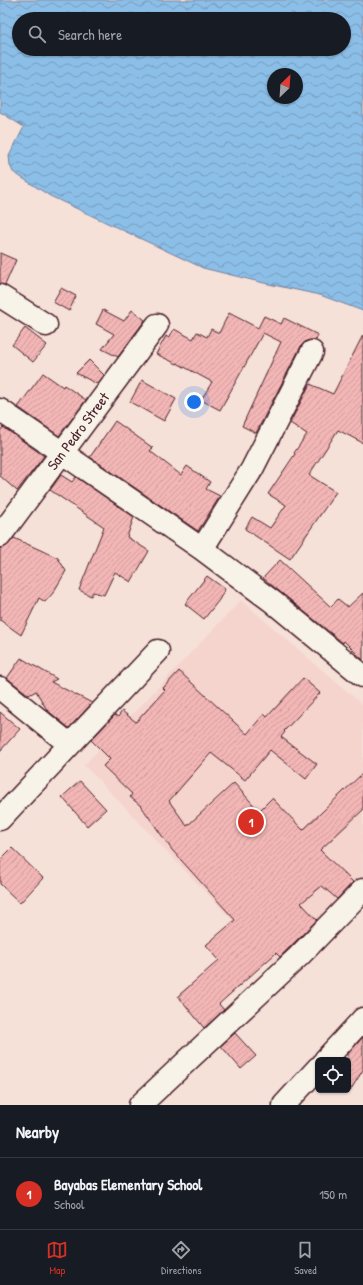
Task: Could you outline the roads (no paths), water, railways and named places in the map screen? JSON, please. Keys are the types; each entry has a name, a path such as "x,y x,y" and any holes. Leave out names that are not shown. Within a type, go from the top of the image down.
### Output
{"street":[{"path":"0,296 46,325"},
{"name":"San Pedro Street","path":"0,536 157,325"},
{"path":"202,549 252,468 312,352"},
{"path":"0,410 202,549 273,602 363,676"},
{"path":"1,816 158,651"},
{"path":"0,688 70,744"},
{"path":"140,1105 299,956 363,890"},
{"path":"328,1057 363,1019"},
{"path":"284,1105 315,1071"}],"water":[{"path":"0,0 363,0 363,311 320,295 203,268 50,196 13,172 10,165 9,156 24,127 0,112"}],"place":[{"name":"Bayabas Elementary School","path":"251,822"}]}
